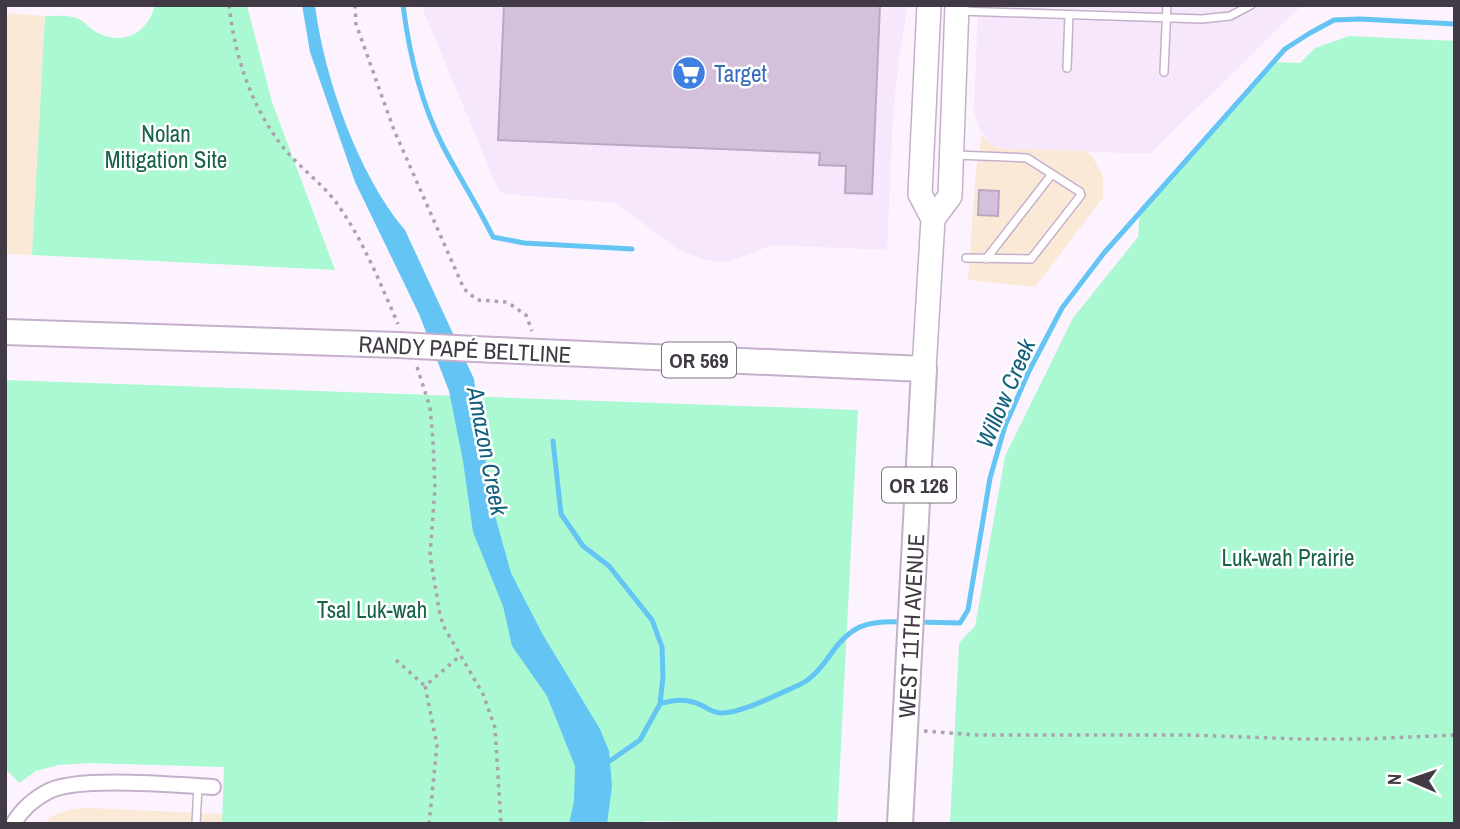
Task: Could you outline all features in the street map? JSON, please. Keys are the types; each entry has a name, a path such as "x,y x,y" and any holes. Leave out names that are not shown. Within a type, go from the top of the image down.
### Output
{"highway":[{"name":"RANDY PAPÉ BELTLINE","path":"5,332 399,337 474,349 924,369"},
{"name":"WEST 11TH AVENUE","path":"900,824 924,369"}],"main road":[{"name":"WEST 11TH AVENUE","path":"924,369 933,219 920,194 929,5"},
{"name":"WEST 11TH AVENUE","path":"933,219 950,196 957,8"}],"street":[{"path":"13,824 23,808 50,790 79,783 205,786"}],"lane":[{"path":"1164,72 1167,5"},
{"path":"957,8 1069,15 1219,18 1230,16 1251,5"},
{"path":"1067,68 1069,15"},
{"path":"953,154 1027,158 1081,195 1034,257 967,258"},
{"path":"986,259 1052,174"},
{"path":"196,824 205,786"}],"path":[{"path":"229,5 239,60 250,92 265,121 288,152 335,200 355,233 399,337"},
{"path":"355,5 356,24 394,130 464,289 477,300 507,302 526,315 541,352"},
{"path":"415,363 429,408 435,469 430,555 440,615 444,627 484,694 495,727 501,824"},
{"path":"425,686 461,655"},
{"path":"396,660 425,686 437,745 429,824"},
{"path":"905,730 978,735 1189,734 1299,739 1455,735"}],"shaded area":[{"path":"421,5 908,5 893,115 887,250 773,245 727,262 704,260 679,250 615,203 504,194 498,189"},
{"path":"978,5 1302,5 1150,154 999,148 991,144 979,129 974,111"},
{"path":"5,13 45,16 32,255 5,254"},
{"path":"982,135 999,148 1086,151 1092,156 1103,176 1103,198 1035,287 968,280 976,169"},
{"path":"72,809 223,814 222,824 43,824 52,816"}],"green space":[{"name":"Nolan Mitigation Site","path":"155,5 247,5 272,102 335,270 32,255 45,16 77,18 96,32 116,38 133,35 140,30 152,15"},
{"name":"Luk-wah Prairie","path":"1349,36 1455,41 1455,824 950,824 959,643 975,626 1005,456 1073,318 1138,237 1140,208 1276,62 1300,63 1315,48"},
{"name":"Tsal Luk-wah","path":"5,380 858,410 837,824 645,821 643,824 222,824 224,767 89,763 59,765 36,771 19,783 5,768"}],"water":[{"path":"302,5 315,5 326,63 358,154 372,182 405,230 474,379 492,505 511,573 543,635 600,729 609,751 612,786 607,824 569,824 574,801 575,766 547,696 512,646 503,606 473,532 449,391 419,314 355,182 310,52"}],"building":[{"name":"Target","path":"504,5 880,5 872,194 845,193 846,166 819,165 820,153 498,140"},
{"path":"979,190 999,191 998,216 978,215"}],"waterway":[{"path":"403,5 412,59 428,113 493,237 524,243 632,249"},
{"name":"Willow Creek","path":"918,622 960,623 968,610 990,478 1005,426 1029,371 1062,308 1104,253 1285,49 1334,20 1455,24"},
{"path":"553,441 561,514 583,546 609,566 652,620 662,647 660,704"},
{"name":"Willow Creek","path":"604,765 640,740 660,704 686,700 721,713 750,706 809,679 844,638 860,627 880,622 905,622"}],"place":[{"name":"Target","path":"689,73"}],"water label":[{"name":"Amazon Creek","path":"488,451"}]}
